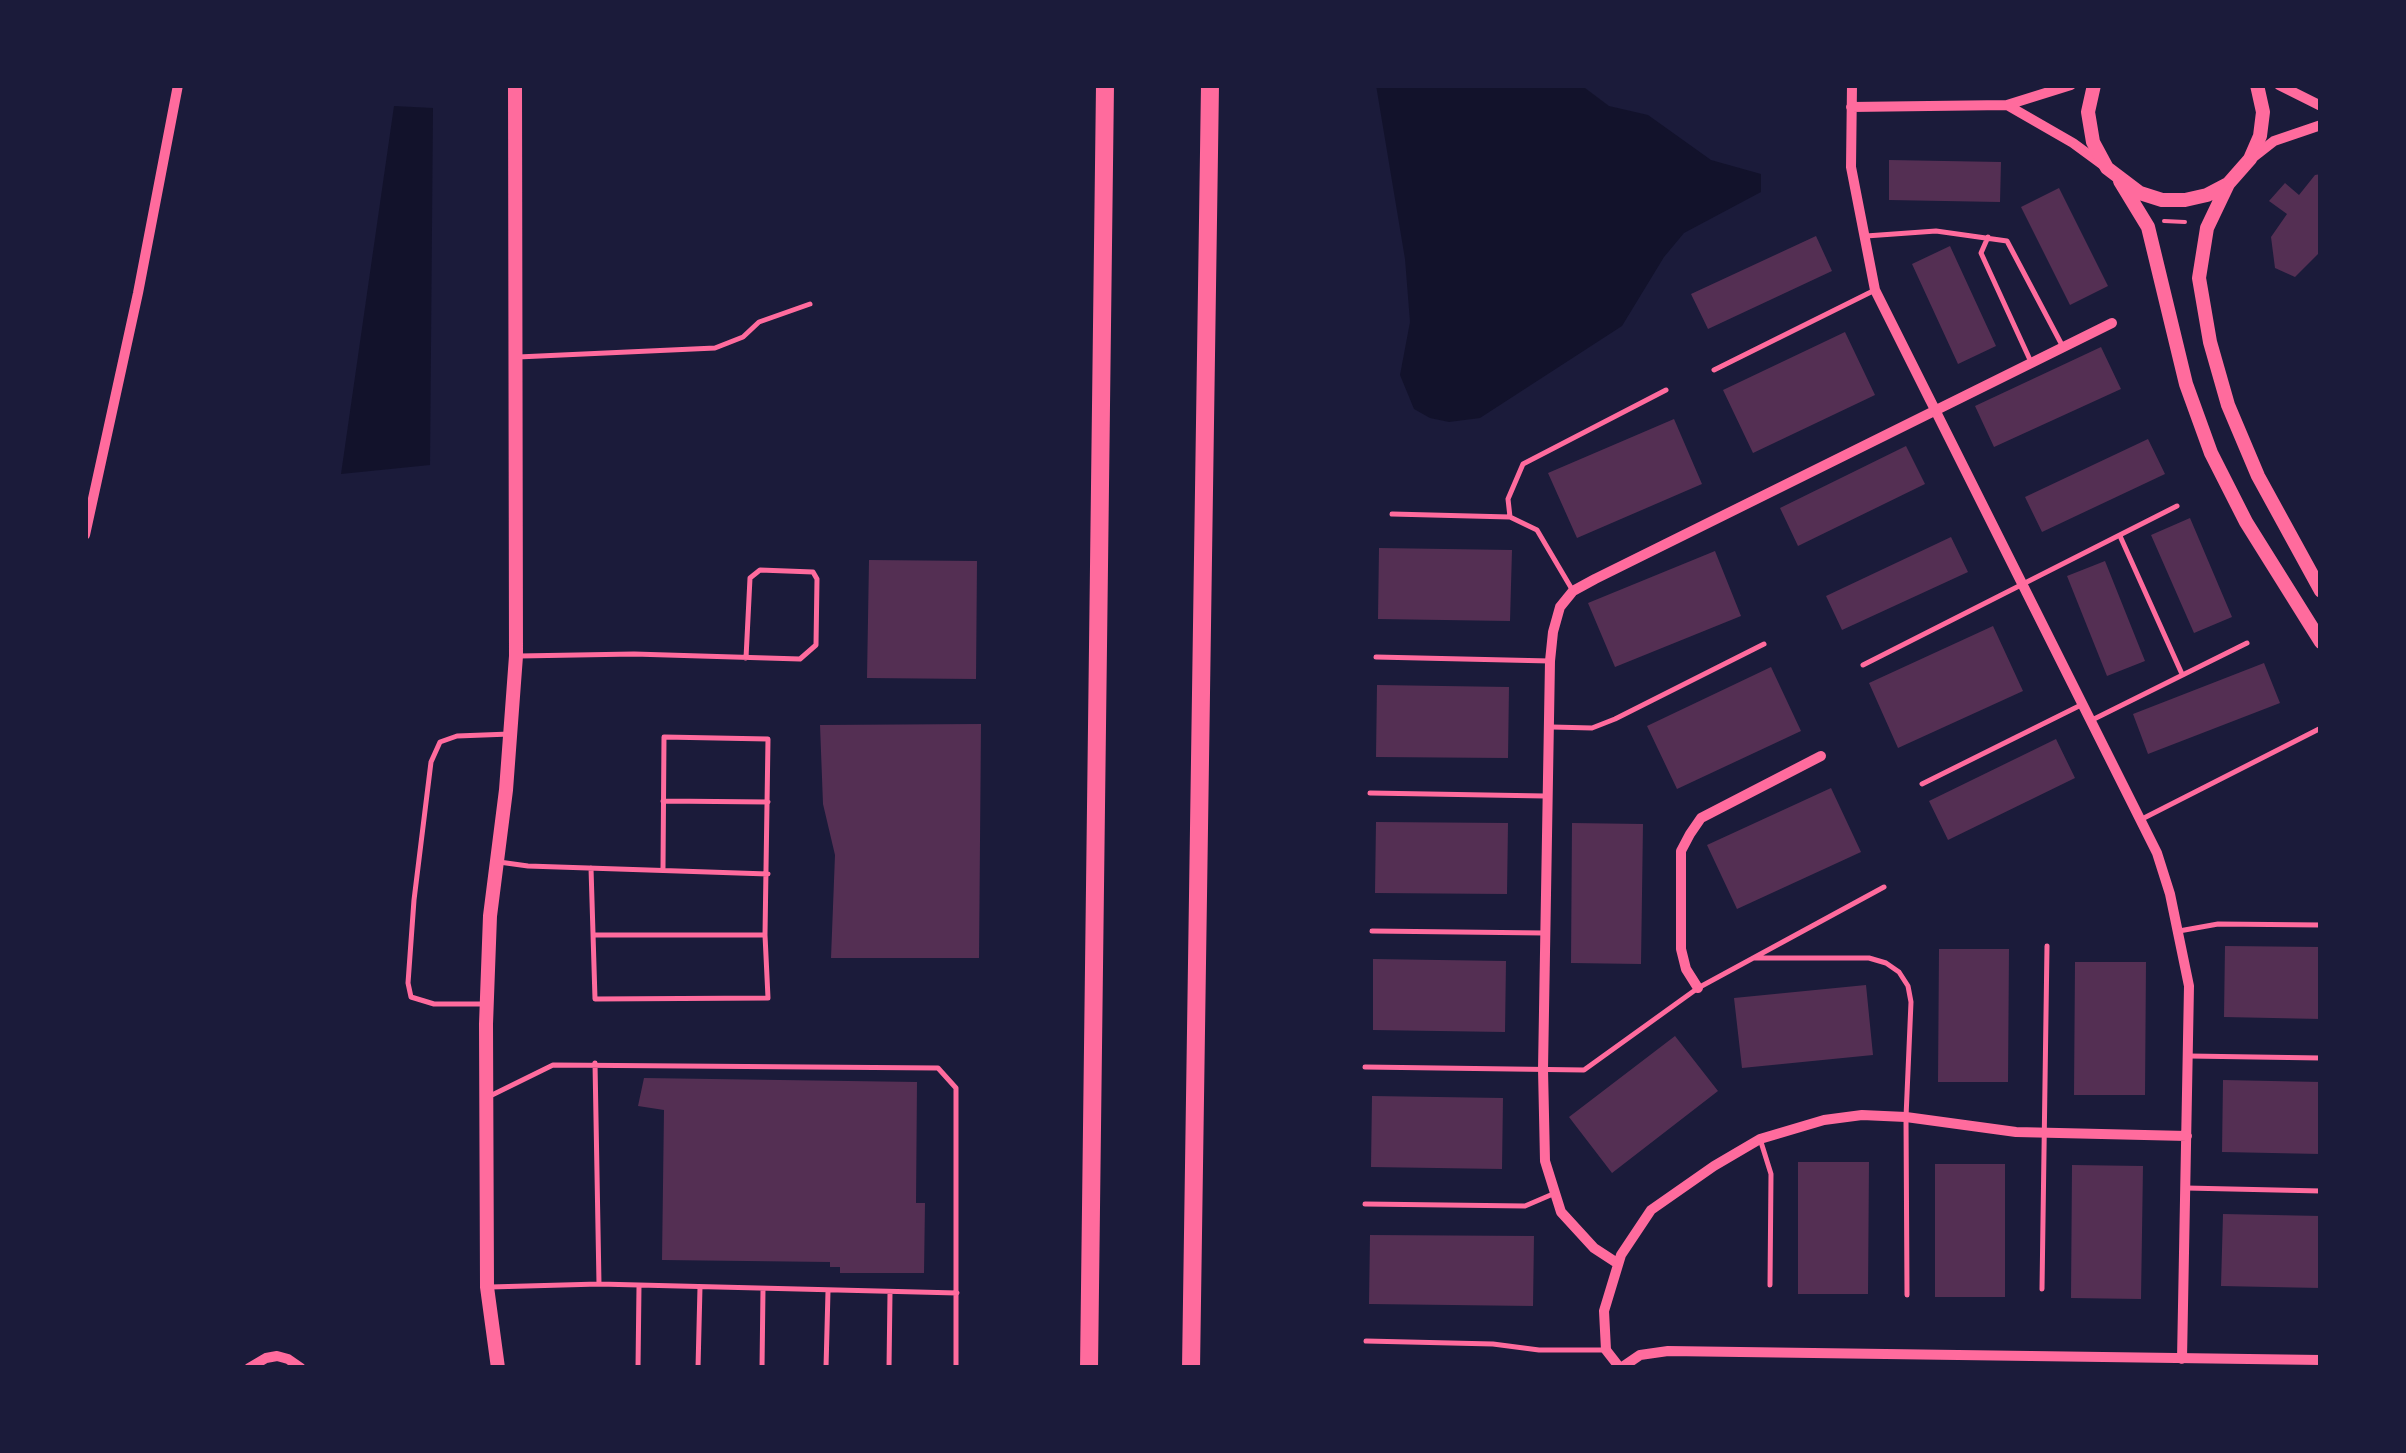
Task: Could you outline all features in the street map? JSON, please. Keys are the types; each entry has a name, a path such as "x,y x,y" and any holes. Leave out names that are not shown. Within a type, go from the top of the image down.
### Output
{"highway":[{"path":"1089,1368 1105,85"},
{"path":"1191,1368 1210,85"}],"street":[{"path":"85,535 178,85"},
{"path":"498,1368 487,1287 487,1004 490,916 512,733 516,656 515,85"},
{"path":"1852,85 1851,167 1874,290 2157,853 2179,931 2190,986 2182,1359"},
{"path":"1850,106 2007,105 2072,85"},
{"path":"2094,85 2088,112 2093,142 2107,168"},
{"path":"2250,159 2260,136 2262,112 2257,85"},
{"path":"2279,85 2321,106"},
{"path":"2007,105 2073,143 2107,168 2120,181 2148,227 2186,384 2212,452 2246,522 2321,642"},
{"path":"2321,124 2274,142 2250,159 2228,184 2207,228 2199,278 2210,342 2228,405 2258,476 2321,591"},
{"path":"2120,181 2162,200 2196,198 2228,184"},
{"path":"1617,1263 1576,1230 1561,1212 1543,1137 1550,661 1560,607 1574,590 2112,322"},
{"path":"1698,988 1686,969 1681,949 1681,851 1690,834 1701,818 1712,811 1821,756"},
{"path":"2187,1136 1982,1129 1906,1117 1862,1115 1824,1120 1760,1139 1650,1210 1617,1263 1604,1312 1606,1350 1621,1368 1640,1355 1668,1351 2321,1360"},
{"path":"250,1368 277,1356 302,1368"}],"lane":[{"path":"1864,236 1936,232 2007,240 2062,347"},
{"path":"1988,237 1981,253 2031,363"},
{"path":"1714,370 1874,290"},
{"path":"515,358 715,348 743,337 759,322 810,304"},
{"path":"1510,517 1508,499 1523,464 1666,390"},
{"path":"1863,665 2177,506"},
{"path":"1392,514 1510,517 1537,530 1556,568 1574,590"},
{"path":"2120,536 2182,674"},
{"path":"516,656 800,660 816,645 817,579 812,572 760,570 750,578 746,658"},
{"path":"2089,721 2247,642"},
{"path":"1548,727 1592,728 1615,720 1764,644"},
{"path":"1376,657 1550,661"},
{"path":"1922,784 2081,705"},
{"path":"2139,820 2321,728"},
{"path":"487,1004 434,1004 411,997 408,984 414,900 430,762 440,742 457,736 512,733"},
{"path":"592,868 595,999 768,998 768,739 664,737 663,868"},
{"path":"1370,794 1548,796"},
{"path":"663,801 768,802"},
{"path":"496,862 768,874"},
{"path":"1366,1066 1584,1070 1698,988 1884,887"},
{"path":"2179,931 2218,924 2321,925"},
{"path":"1372,932 1547,933"},
{"path":"594,935 765,935"},
{"path":"2042,1289 2047,946"},
{"path":"1750,958 1869,958 1900,972 1908,986 1907,1295"},
{"path":"2188,1056 2321,1058"},
{"path":"595,1063 600,1284"},
{"path":"486,1098 553,1066 595,1063 938,1068 956,1088 956,1368"},
{"path":"1760,1139 1771,1174 1770,1285"},
{"path":"2186,1188 2321,1191"},
{"path":"1365,1204 1525,1206 1554,1194"},
{"path":"487,1287 600,1284 956,1293"},
{"path":"638,1368 639,1286"},
{"path":"698,1368 700,1286"},
{"path":"762,1368 764,1289"},
{"path":"826,1368 828,1290"},
{"path":"889,1368 890,1293"},
{"path":"1366,1342 1606,1350"}],"path":[{"path":"2160,220 2185,222"}],"shaded area":[{"path":"1376,85 1581,85 1609,106 1648,115 1711,160 1761,174 1761,192 1684,233 1664,257 1622,326 1480,418 1449,422 1430,418 1414,409 1400,375 1410,322 1405,259"},
{"path":"394,106 433,108 430,465 341,474"}],"building":[{"path":"1889,160 2001,162 2000,202 1889,200"},
{"path":"2321,174 2321,251 2295,277 2275,268 2271,237 2287,214 2269,201 2285,183 2299,195 2315,175"},
{"path":"2059,188 2108,286 2070,305 2021,207"},
{"path":"1816,236 1832,271 1708,329 1691,294"},
{"path":"1950,246 1996,346 1958,364 1912,264"},
{"path":"1845,332 1875,395 1753,453 1723,390"},
{"path":"2101,347 2121,389 1994,447 1975,406"},
{"path":"1674,419 1702,484 1577,538 1548,473"},
{"path":"2148,439 2165,474 2042,532 2025,497"},
{"path":"1906,446 1925,484 1798,546 1780,508"},
{"path":"2190,518 2232,617 2194,633 2151,535"},
{"path":"1951,537 1968,572 1842,630 1826,596"},
{"path":"1379,548 1512,550 1510,621 1378,619"},
{"path":"1715,551 1741,616 1615,667 1588,603"},
{"path":"869,560 977,561 976,679 867,678"},
{"path":"2105,561 2145,661 2107,676 2067,576"},
{"path":"1993,626 2023,691 1898,748 1869,683"},
{"path":"2264,663 2280,703 2148,754 2133,714"},
{"path":"1771,667 1801,731 1677,789 1647,726"},
{"path":"1377,685 1509,687 1508,758 1376,757"},
{"path":"981,724 979,958 831,958 835,855 823,804 820,725"},
{"path":"2056,739 2075,778 1948,840 1929,801"},
{"path":"1831,788 1861,852 1737,909 1707,845"},
{"path":"1376,822 1508,823 1507,894 1375,893"},
{"path":"1572,823 1643,824 1641,964 1571,963"},
{"path":"2225,946 2321,947 2321,1019 2224,1017"},
{"path":"1939,949 2009,949 2008,1082 1938,1082"},
{"path":"1373,959 1506,961 1505,1032 1373,1030"},
{"path":"2075,962 2146,962 2145,1095 2074,1095"},
{"path":"1866,985 1873,1055 1742,1068 1734,998"},
{"path":"1675,1036 1718,1091 1612,1173 1569,1117"},
{"path":"644,1078 917,1082 916,1203 925,1203 924,1273 840,1273 840,1267 830,1267 830,1262 662,1260 664,1110 638,1106"},
{"path":"2223,1080 2321,1082 2321,1154 2222,1152"},
{"path":"1372,1096 1503,1098 1502,1169 1371,1167"},
{"path":"1798,1162 1869,1162 1868,1294 1798,1294"},
{"path":"1935,1164 2005,1164 2005,1297 1935,1297"},
{"path":"2072,1165 2143,1166 2141,1299 2071,1298"},
{"path":"2223,1214 2321,1216 2321,1288 2221,1286"},
{"path":"1370,1235 1534,1236 1533,1306 1369,1304"}]}
